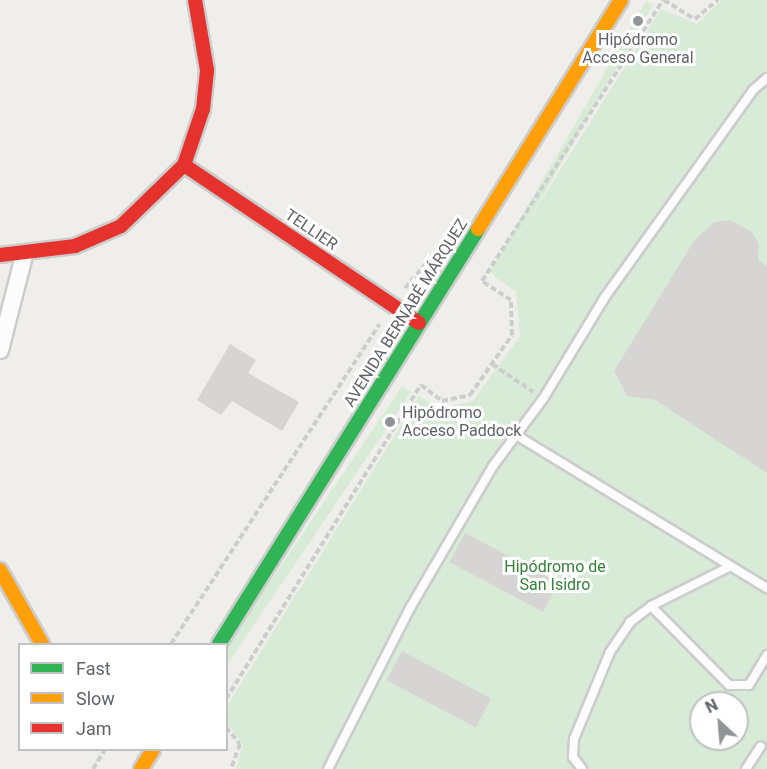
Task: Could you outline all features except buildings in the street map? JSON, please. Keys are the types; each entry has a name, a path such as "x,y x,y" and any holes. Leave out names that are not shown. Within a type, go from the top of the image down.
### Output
{"main road":[{"path":"0,255 24,256 75,246 121,226 158,196 184,165 203,109 207,70 195,0"},
{"name":"AVENIDA BERNABÉ MÁRQUEZ","path":"220,643 621,0"},
{"name":"TELLIER","path":"184,165 419,323"},
{"path":"0,570 5,597 40,643"},
{"path":"141,769 152,751"}],"street":[{"path":"0,350 24,256"}],"lane":[{"path":"328,769 410,608 516,435 543,399 605,297 753,90 767,78"},
{"path":"516,435 729,567 767,588"},
{"path":"582,769 573,757 574,739 610,652 630,622 651,606 729,567"},
{"path":"651,606 729,685 749,685 767,655"},
{"path":"746,769 761,746"}],"path":[{"path":"228,696 421,385 442,401 470,395 513,335 512,300 482,281 664,0 695,18 718,0"},
{"path":"172,643 392,305 432,251 456,265"},
{"path":"492,364 543,399"},
{"path":"228,730 241,748 231,769"},
{"path":"101,769 94,767 104,751"}],"green space":[{"name":"Hipódromo de San Isidro","path":"722,0 767,0 767,769 236,769 243,744 228,724 228,705 419,396 439,409 473,401 520,336 516,292 494,276 661,9 697,24"},
{"path":"646,1 653,5 496,276 490,272"},
{"path":"402,386 411,392 228,664 228,644"}],"traffic: fast":[{"path":"220,643 478,229"}],"traffic: slow":[{"path":"478,229 621,0"},
{"path":"0,570 41,643"},
{"path":"141,769 152,751"}],"traffic: jam":[{"path":"0,255 75,246 121,226 184,165 203,109 207,70 195,0"},
{"path":"184,165 419,323"}],"place":[{"name":"Hipódromo Acceso General","path":"638,21"},
{"name":"Hipódromo Acceso Paddock","path":"390,422"}]}
